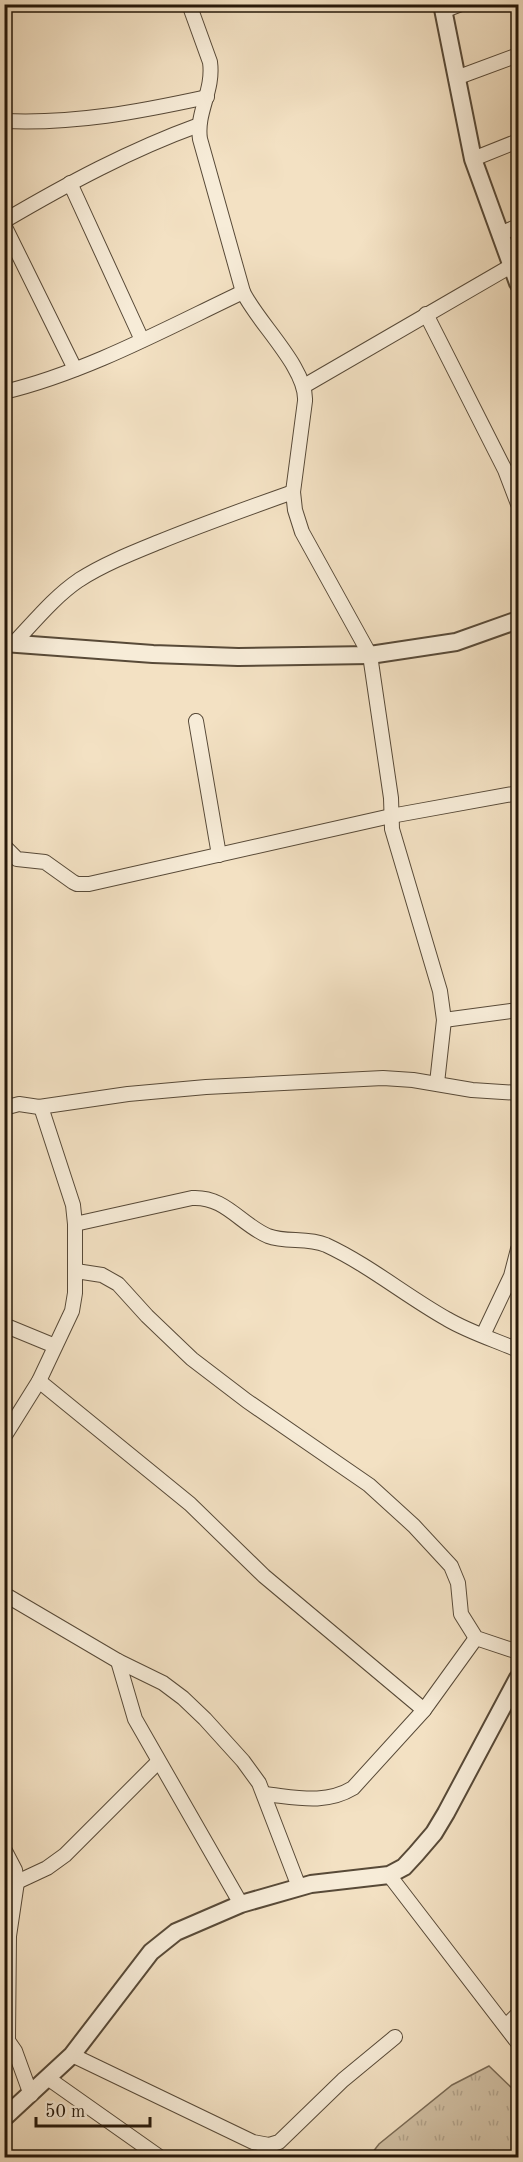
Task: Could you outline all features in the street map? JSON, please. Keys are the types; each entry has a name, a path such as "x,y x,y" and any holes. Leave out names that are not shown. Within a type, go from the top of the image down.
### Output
{"street":[{"path":"189,4 210,62 211,81 199,125 206,162 243,292 304,386 305,401 293,492 295,510 302,531 370,655 391,798 395,843 438,980 444,1020 437,1083"},
{"path":"461,4 443,8 456,78 473,159 519,283"},
{"path":"456,78 519,55"},
{"path":"4,121 79,120 142,111 207,97"},
{"path":"75,369 4,223 70,183 134,151 199,125"},
{"path":"473,159 519,141"},
{"path":"70,183 142,340"},
{"path":"500,234 519,226"},
{"path":"304,386 511,266"},
{"path":"4,392 33,385 75,369 243,292"},
{"path":"426,314 505,470 519,504"},
{"path":"9,643 78,580 134,552 205,523 293,492"},
{"path":"9,643 238,657 370,655 456,642 519,620"},
{"path":"196,722 219,855"},
{"path":"4,846 17,859 45,862 73,882 83,884 391,816 519,793"},
{"path":"444,1020 519,1010"},
{"path":"7,1104 41,1107 128,1094 217,1086 383,1078 437,1083 472,1090 519,1092"},
{"path":"4,1437 39,1381 74,1304 75,1224 68,1186 41,1107"},
{"path":"75,1224 192,1198 211,1200 231,1209 268,1236 313,1241 327,1246 363,1265 450,1321 519,1350"},
{"path":"483,1335 511,1276 519,1249"},
{"path":"76,1271 102,1275 118,1284 192,1359 247,1401 380,1494 451,1566 458,1583 461,1614 476,1638 519,1652"},
{"path":"4,1325 55,1346"},
{"path":"39,1381 190,1504 264,1576 424,1710"},
{"path":"4,1594 118,1661 163,1683 183,1698 253,1773 264,1794 299,1887"},
{"path":"264,1794 318,1799 347,1791 361,1780 424,1710 476,1638"},
{"path":"118,1661 132,1712 158,1762 199,1828 241,1904"},
{"path":"4,2118 49,2079 72,2055 151,1952 176,1932 241,1904 299,1887 389,1875 404,1867 434,1833 519,1678"},
{"path":"17,1882 47,1868 65,1855 158,1762"},
{"path":"4,1849 15,1870 17,1882 9,1936 6,2036 15,2050 30,2095"},
{"path":"389,1875 519,2043"},
{"path":"506,2026 519,2014"},
{"path":"72,2055 253,2142 269,2145 279,2142 343,2080 395,2037"},
{"path":"49,2079 161,2157"}],"green space":[{"path":"489,2066 518,2094 518,2157 369,2157 379,2144 452,2085"}]}
